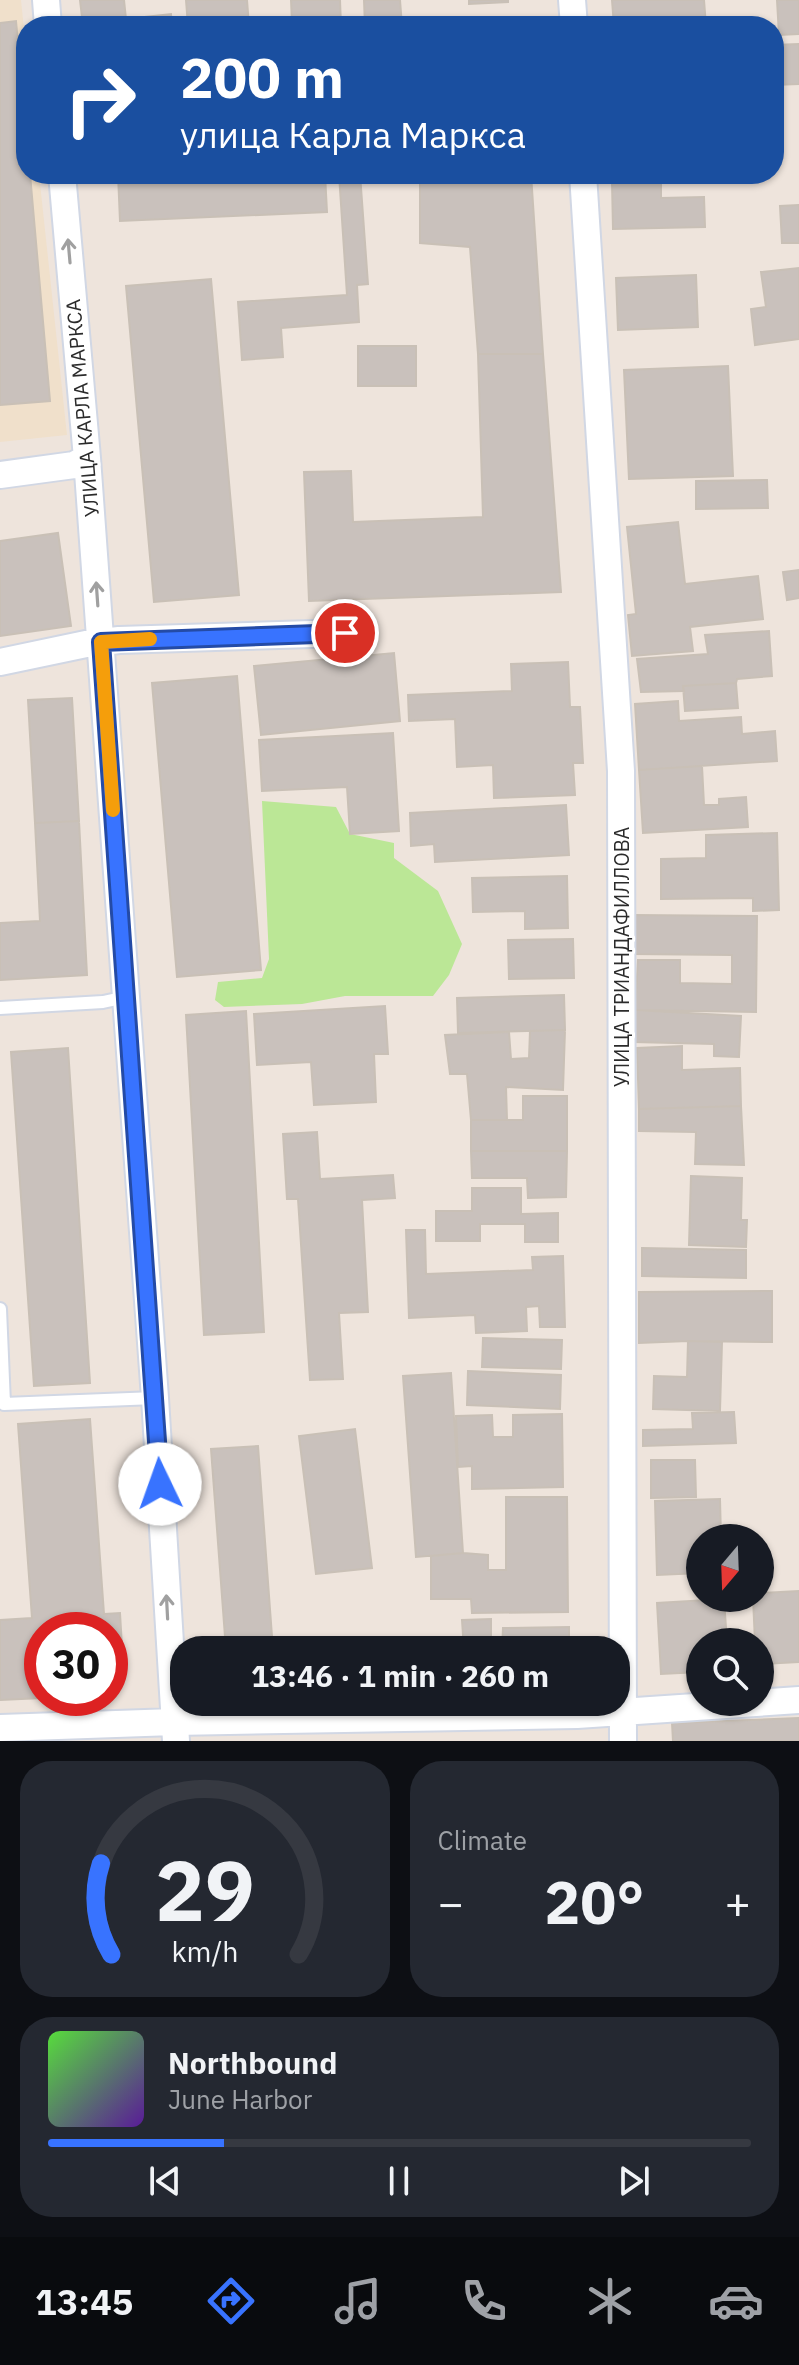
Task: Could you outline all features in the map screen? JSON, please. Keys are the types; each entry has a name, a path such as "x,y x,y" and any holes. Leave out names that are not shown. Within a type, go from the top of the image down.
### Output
{"street":[{"name":"УЛИЦА КАРЛА МАРКСА","path":"63,184 101,642 155,1398 175,1732"},
{"name":"УЛИЦА ТРИАНДАФИЛЛОВА","path":"584,184 621,771 623,1636"},
{"path":"0,475 74,465 87,458"},
{"path":"0,662 101,642 345,633"},
{"path":"630,1712 799,1700"},
{"path":"0,1728 175,1732 553,1716"},
{"name":"УЛИЦА ТРИАНДАФИЛЛОВА","path":"623,1716 623,1741"}],"lane":[{"path":"0,1008 103,1002 126,997"},
{"path":"0,1309 4,1404 155,1398"}],"shaded area":[{"path":"0,0 21,0 23,16 16,16 16,184 40,184 67,435 0,442"}],"green space":[{"path":"262,801 336,807 350,834 394,843 394,858 438,891 462,944 449,975 433,996 345,996 302,1004 224,1007 215,1000 218,982 262,978 269,959"}],"building":[{"path":"80,0 124,0 126,16 82,16"},
{"path":"186,0 247,0 248,16 187,16"},
{"path":"291,0 340,0 341,16 292,16"},
{"path":"364,0 400,0 401,16 365,16"},
{"path":"469,0 508,0 508,2 469,4"},
{"path":"612,0 704,0 705,16 613,16"},
{"path":"777,0 799,0 799,34 784,35 784,16 778,16"},
{"path":"16,21 16,184 31,184 50,401 0,405 0,23"},
{"path":"799,44 799,84 784,85 784,45"},
{"path":"118,184 326,184 327,212 120,221"},
{"path":"340,184 361,184 368,284 357,285 359,322 281,328 283,357 242,360 238,302 347,295"},
{"path":"420,184 532,184 543,354 478,354 470,247 420,243"},
{"path":"612,184 661,184 661,198 704,197 705,227 613,229"},
{"path":"799,205 799,243 782,243 780,206"},
{"path":"799,268 799,339 755,345 751,309 766,307 761,272"},
{"path":"696,275 698,327 618,330 616,278"},
{"path":"211,279 239,595 154,602 126,286"},
{"path":"358,346 416,346 416,386 358,386"},
{"path":"478,354 543,354 561,592 309,601 304,472 351,471 353,522 483,517"},
{"path":"728,366 733,476 629,479 624,370"},
{"path":"767,480 768,508 696,509 696,481"},
{"path":"678,522 685,584 758,576 763,619 690,627 693,651 632,656 628,615 636,614 627,527"},
{"path":"58,533 71,626 0,636 0,541"},
{"path":"799,570 799,598 787,600 783,572"},
{"path":"769,631 772,676 737,679 736,683 683,686 684,691 641,692 637,659 708,654 705,635"},
{"path":"394,653 400,721 261,735 254,666"},
{"path":"568,662 570,707 580,707 583,763 573,763 575,795 494,798 493,765 457,767 455,719 409,721 408,695 512,691 511,664"},
{"path":"237,676 261,970 177,977 152,683"},
{"path":"736,683 738,708 685,711 683,686"},
{"path":"72,698 79,821 35,823 28,700"},
{"path":"678,701 679,721 741,717 742,734 775,731 777,761 639,770 635,704"},
{"path":"393,733 399,831 350,834 347,787 262,791 259,740"},
{"path":"702,766 704,805 719,805 719,799 746,797 748,827 643,833 639,770"},
{"path":"566,805 569,855 435,862 434,844 411,846 410,813"},
{"path":"79,821 87,975 0,980 0,923 40,921 35,823"},
{"path":"777,833 779,910 753,911 753,898 661,899 661,859 706,858 706,835"},
{"path":"567,876 568,928 525,929 525,911 473,912 472,878"},
{"path":"633,915 757,916 756,1012 635,1010 638,960 680,960 680,983 732,984 732,955 632,954"},
{"path":"573,939 574,978 509,979 508,940"},
{"path":"564,995 565,1030 458,1033 457,998"},
{"path":"385,1006 388,1054 374,1054 376,1102 314,1105 311,1062 257,1065 254,1014"},
{"path":"635,1010 741,1016 739,1057 714,1056 714,1044 634,1042"},
{"path":"246,1011 264,1332 204,1335 186,1015"},
{"path":"565,1030 563,1090 506,1087 507,1120 471,1120 467,1074 450,1074 445,1035 509,1032 511,1059 529,1058 530,1031"},
{"path":"682,1046 682,1070 740,1068 741,1106 639,1109 637,1048"},
{"path":"68,1048 90,1383 34,1386 11,1052"},
{"path":"523,1096 567,1096 567,1151 471,1151 471,1120 523,1120"},
{"path":"741,1106 744,1165 695,1164 696,1132 639,1131 639,1109"},
{"path":"317,1132 320,1179 393,1175 395,1198 362,1200 368,1312 339,1313 343,1379 310,1380 298,1199 287,1199 283,1134"},
{"path":"471,1151 567,1151 566,1197 528,1198 527,1178 472,1178"},
{"path":"691,1176 742,1178 741,1220 747,1220 746,1247 689,1245"},
{"path":"472,1188 521,1188 521,1214 558,1213 558,1242 525,1242 525,1224 480,1224 480,1241 436,1241 436,1211 472,1211"},
{"path":"406,1230 425,1230 426,1274 533,1270 532,1257 563,1256 565,1327 540,1327 539,1306 526,1307 527,1331 476,1333 475,1315 409,1318"},
{"path":"642,1248 746,1250 746,1278 642,1276"},
{"path":"772,1291 772,1342 639,1343 639,1292"},
{"path":"483,1338 562,1340 561,1369 482,1367"},
{"path":"688,1341 722,1342 720,1411 653,1409 654,1376 687,1377"},
{"path":"468,1371 561,1375 560,1409 467,1405"},
{"path":"451,1373 463,1553 416,1557 403,1376"},
{"path":"734,1412 736,1443 643,1446 643,1430 693,1429 692,1413"},
{"path":"562,1414 563,1487 472,1489 472,1466 458,1467 456,1416 492,1415 493,1437 513,1437 513,1415"},
{"path":"90,1419 104,1612 32,1612 18,1424"},
{"path":"355,1429 372,1568 316,1574 299,1436"},
{"path":"258,1446 272,1636 225,1636 211,1449"},
{"path":"651,1460 695,1460 696,1497 651,1498"},
{"path":"506,1497 567,1497 568,1612 472,1613 471,1599 431,1599 431,1556 463,1553 488,1555 488,1570 506,1570"},
{"path":"720,1499 721,1524 686,1524 686,1574 657,1575 655,1501"},
{"path":"799,1591 799,1662 774,1663 774,1628 754,1628 754,1612 774,1612 774,1592"},
{"path":"686,1601 686,1612 725,1612 726,1628 686,1628 686,1673 661,1674 657,1603"},
{"path":"24,1618 24,1699 0,1700 0,1620"},
{"path":"491,1619 491,1636 463,1636 462,1620"},
{"path":"569,1627 569,1636 503,1636 503,1628"},
{"path":"799,1718 799,1741 673,1741 672,1723"}],"slow traffic":[{"path":"113,810 101,642 150,639"}],"route":[{"path":"160,1484 101,642 345,633"}]}
